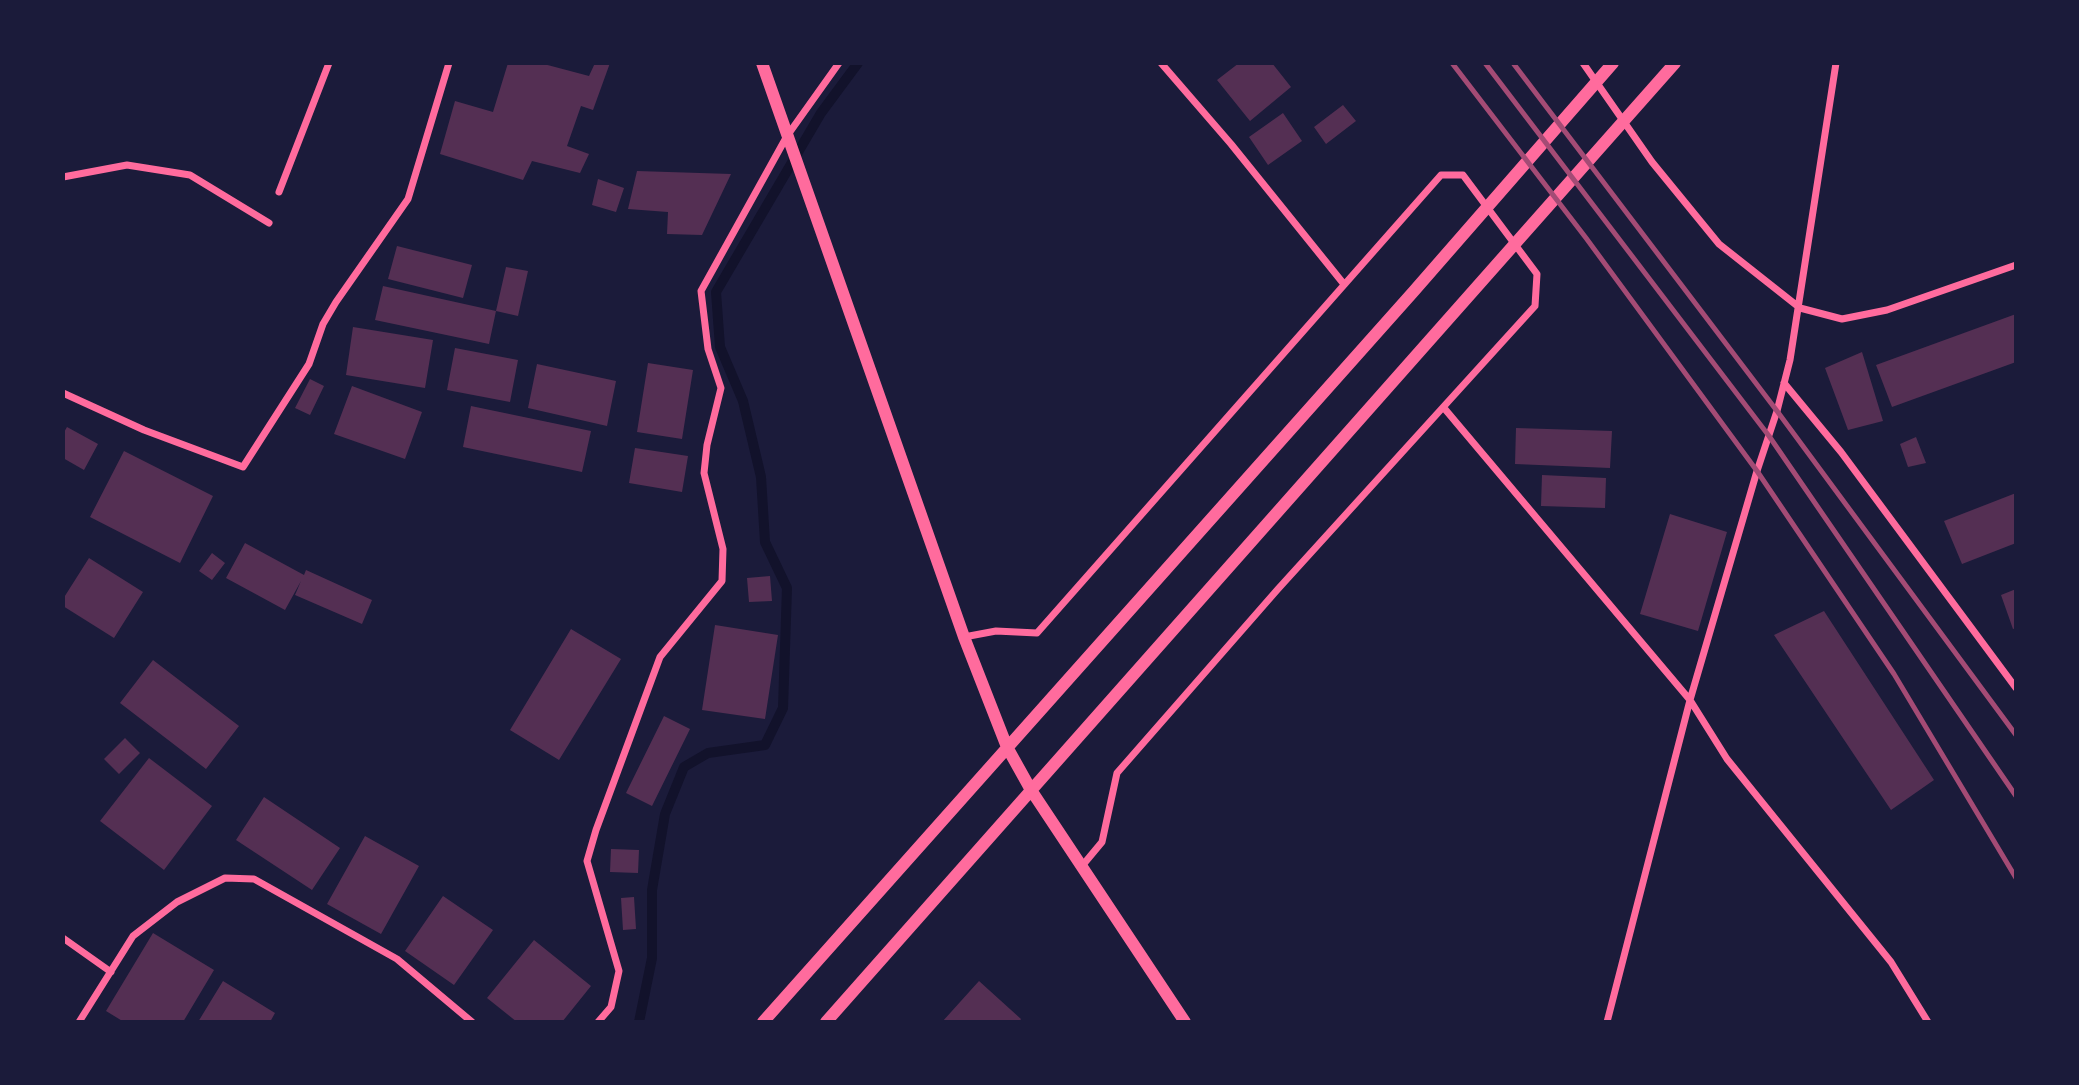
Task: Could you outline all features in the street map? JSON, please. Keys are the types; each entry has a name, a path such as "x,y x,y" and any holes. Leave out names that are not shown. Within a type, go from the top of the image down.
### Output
{"street":[{"path":"279,192 329,63"},
{"path":"63,393 144,430 243,467 309,365 323,324 336,302 408,199 449,63"},
{"path":"762,63 964,637 1007,747 1031,790 1185,1022"},
{"path":"598,1022 611,1007 619,971 587,861 660,657 722,581 723,549 704,474 707,445 721,388 708,349 702,291 787,136 839,63"},
{"path":"1161,63 1231,144 1343,283"},
{"path":"1583,63 1652,162 1719,244 1800,308 1842,319 1887,310 2016,265"},
{"path":"763,1022 1414,291 1613,63"},
{"path":"826,1022 1675,63"},
{"path":"1607,1022 1690,700 1784,383 1800,308 1836,63"},
{"path":"63,177 127,165 190,176 269,223"},
{"path":"964,637 996,631 1037,633 1441,175 1463,175 1537,274 1535,306 1278,589 1117,773 1102,842 1082,866"},
{"path":"1784,383 1841,452 2016,688"},
{"path":"1444,408 1690,700 1727,759 1891,962 1928,1022"},
{"path":"82,1021 133,936 177,902 225,878 254,879 397,959 472,1022"},
{"path":"63,938 110,972"}],"building":[{"path":"508,63 540,63 589,76 595,63 610,63 593,110 581,106 567,146 589,154 580,173 532,161 523,180 440,154 455,101 493,112"},
{"path":"1239,63 1272,63 1291,87 1250,121 1217,80"},
{"path":"1343,105 1356,121 1326,144 1314,127"},
{"path":"1283,113 1302,141 1268,165 1249,137"},
{"path":"637,171 731,174 702,235 667,234 668,212 628,209"},
{"path":"598,179 624,188 616,212 592,205"},
{"path":"397,246 472,265 463,298 388,279"},
{"path":"506,267 528,271 518,316 496,311"},
{"path":"383,286 496,311 489,344 375,320"},
{"path":"2016,314 2016,362 1892,407 1876,365"},
{"path":"353,327 433,340 425,388 346,375"},
{"path":"455,348 518,360 510,402 447,390"},
{"path":"1862,352 1883,421 1848,430 1825,368"},
{"path":"648,363 693,370 682,439 637,432"},
{"path":"537,364 616,381 607,426 528,408"},
{"path":"310,379 324,386 310,415 295,408"},
{"path":"352,386 422,412 405,459 334,434"},
{"path":"471,406 591,431 582,472 463,447"},
{"path":"67,427 98,444 84,470 63,458 63,434"},
{"path":"1516,428 1612,431 1610,468 1515,464"},
{"path":"1916,437 1926,463 1908,467 1900,444"},
{"path":"635,448 688,456 682,492 629,483"},
{"path":"124,451 213,496 180,563 90,517"},
{"path":"1542,475 1606,478 1605,508 1541,506"},
{"path":"2016,493 2016,543 1962,564 1944,521"},
{"path":"1670,514 1727,532 1698,631 1640,614"},
{"path":"245,543 304,575 306,570 372,600 362,624 295,595 301,581 285,610 226,578"},
{"path":"212,553 225,563 212,580 199,571"},
{"path":"89,558 143,592 114,638 63,606 63,599"},
{"path":"770,576 772,601 749,602 747,578"},
{"path":"2016,589 2016,628 2013,629 2001,595"},
{"path":"1824,611 1934,780 1891,810 1774,635"},
{"path":"715,625 778,635 765,719 702,710"},
{"path":"571,629 621,659 559,760 510,730"},
{"path":"153,660 239,726 206,769 120,703"},
{"path":"664,716 690,729 652,806 626,793"},
{"path":"125,738 140,753 119,774 104,759"},
{"path":"149,758 212,806 164,870 100,821"},
{"path":"264,797 340,848 312,890 236,840"},
{"path":"365,836 419,866 381,934 327,904"},
{"path":"611,849 639,850 638,873 610,872"},
{"path":"443,896 493,930 454,985 405,951"},
{"path":"634,897 636,929 623,930 621,898"},
{"path":"153,933 214,970 183,1022 124,1022 106,1011"},
{"path":"534,940 591,986 562,1022 517,1022 487,998"},
{"path":"223,981 275,1013 270,1022 198,1022"},
{"path":"979,981 1021,1019 1019,1022 942,1022"}],"waterway":[{"path":"639,1022 652,958 652,890 665,814 684,767 708,753 765,745 783,708 787,588 765,542 761,477 743,401 720,347 716,292 821,113 858,63"}],"railway":[{"path":"1452,63 1586,238 1757,471 1894,674 2016,878"},
{"path":"1485,63 1769,436 2016,796"},
{"path":"1513,63 1777,411 2016,735"}]}
